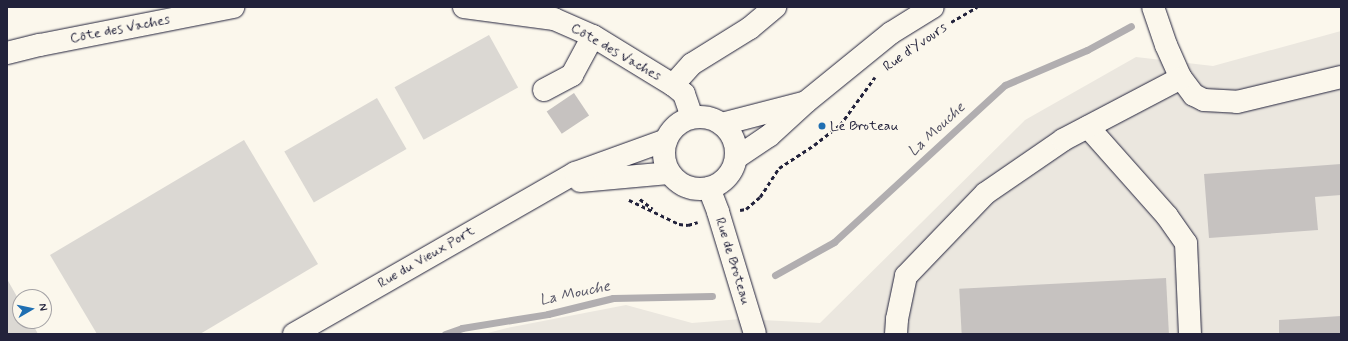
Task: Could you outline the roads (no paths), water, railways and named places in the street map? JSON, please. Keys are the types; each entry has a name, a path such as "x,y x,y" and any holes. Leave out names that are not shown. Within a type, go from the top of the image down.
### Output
{"main road":[{"name":"Côte des Vaches","path":"7,53 40,45 233,7"},
{"name":"Côte des Vaches","path":"464,7 554,19 593,36 673,85 684,94 692,117"},
{"path":"673,85 692,64 750,28 775,7"},
{"name":"Rue d'Yvours","path":"736,158 769,136 806,102 891,33 933,7"},
{"path":"1153,7 1166,45 1180,78 1194,95 1204,100 1238,102 1341,77"},
{"path":"544,90 572,75 593,36"},
{"path":"896,334 897,320 906,276 986,193 1063,140 1180,78"},
{"path":"722,124 806,102"},
{"path":"703,116 722,124 729,131 734,140 736,158 727,177 708,188 698,189 686,187 677,181 669,173 665,163 663,151 666,140 672,130 681,122 692,117 703,116"},
{"path":"1088,127 1167,216 1186,243 1190,334"},
{"path":"560,183 575,173 666,140"},
{"path":"560,183 616,176 669,173"},
{"name":"Rue du Vieux Port","path":"294,334 515,206 560,183"},
{"name":"Rue de Broteau","path":"708,188 718,212 755,334"}],"waterway":[{"name":"La Mouche","path":"775,275 834,242 1005,85 1087,50 1131,26"},
{"name":"La Mouche","path":"445,334 462,328 548,314 613,298 712,296"}],"place":[{"name":"Le Broteau","path":"822,126"}]}
